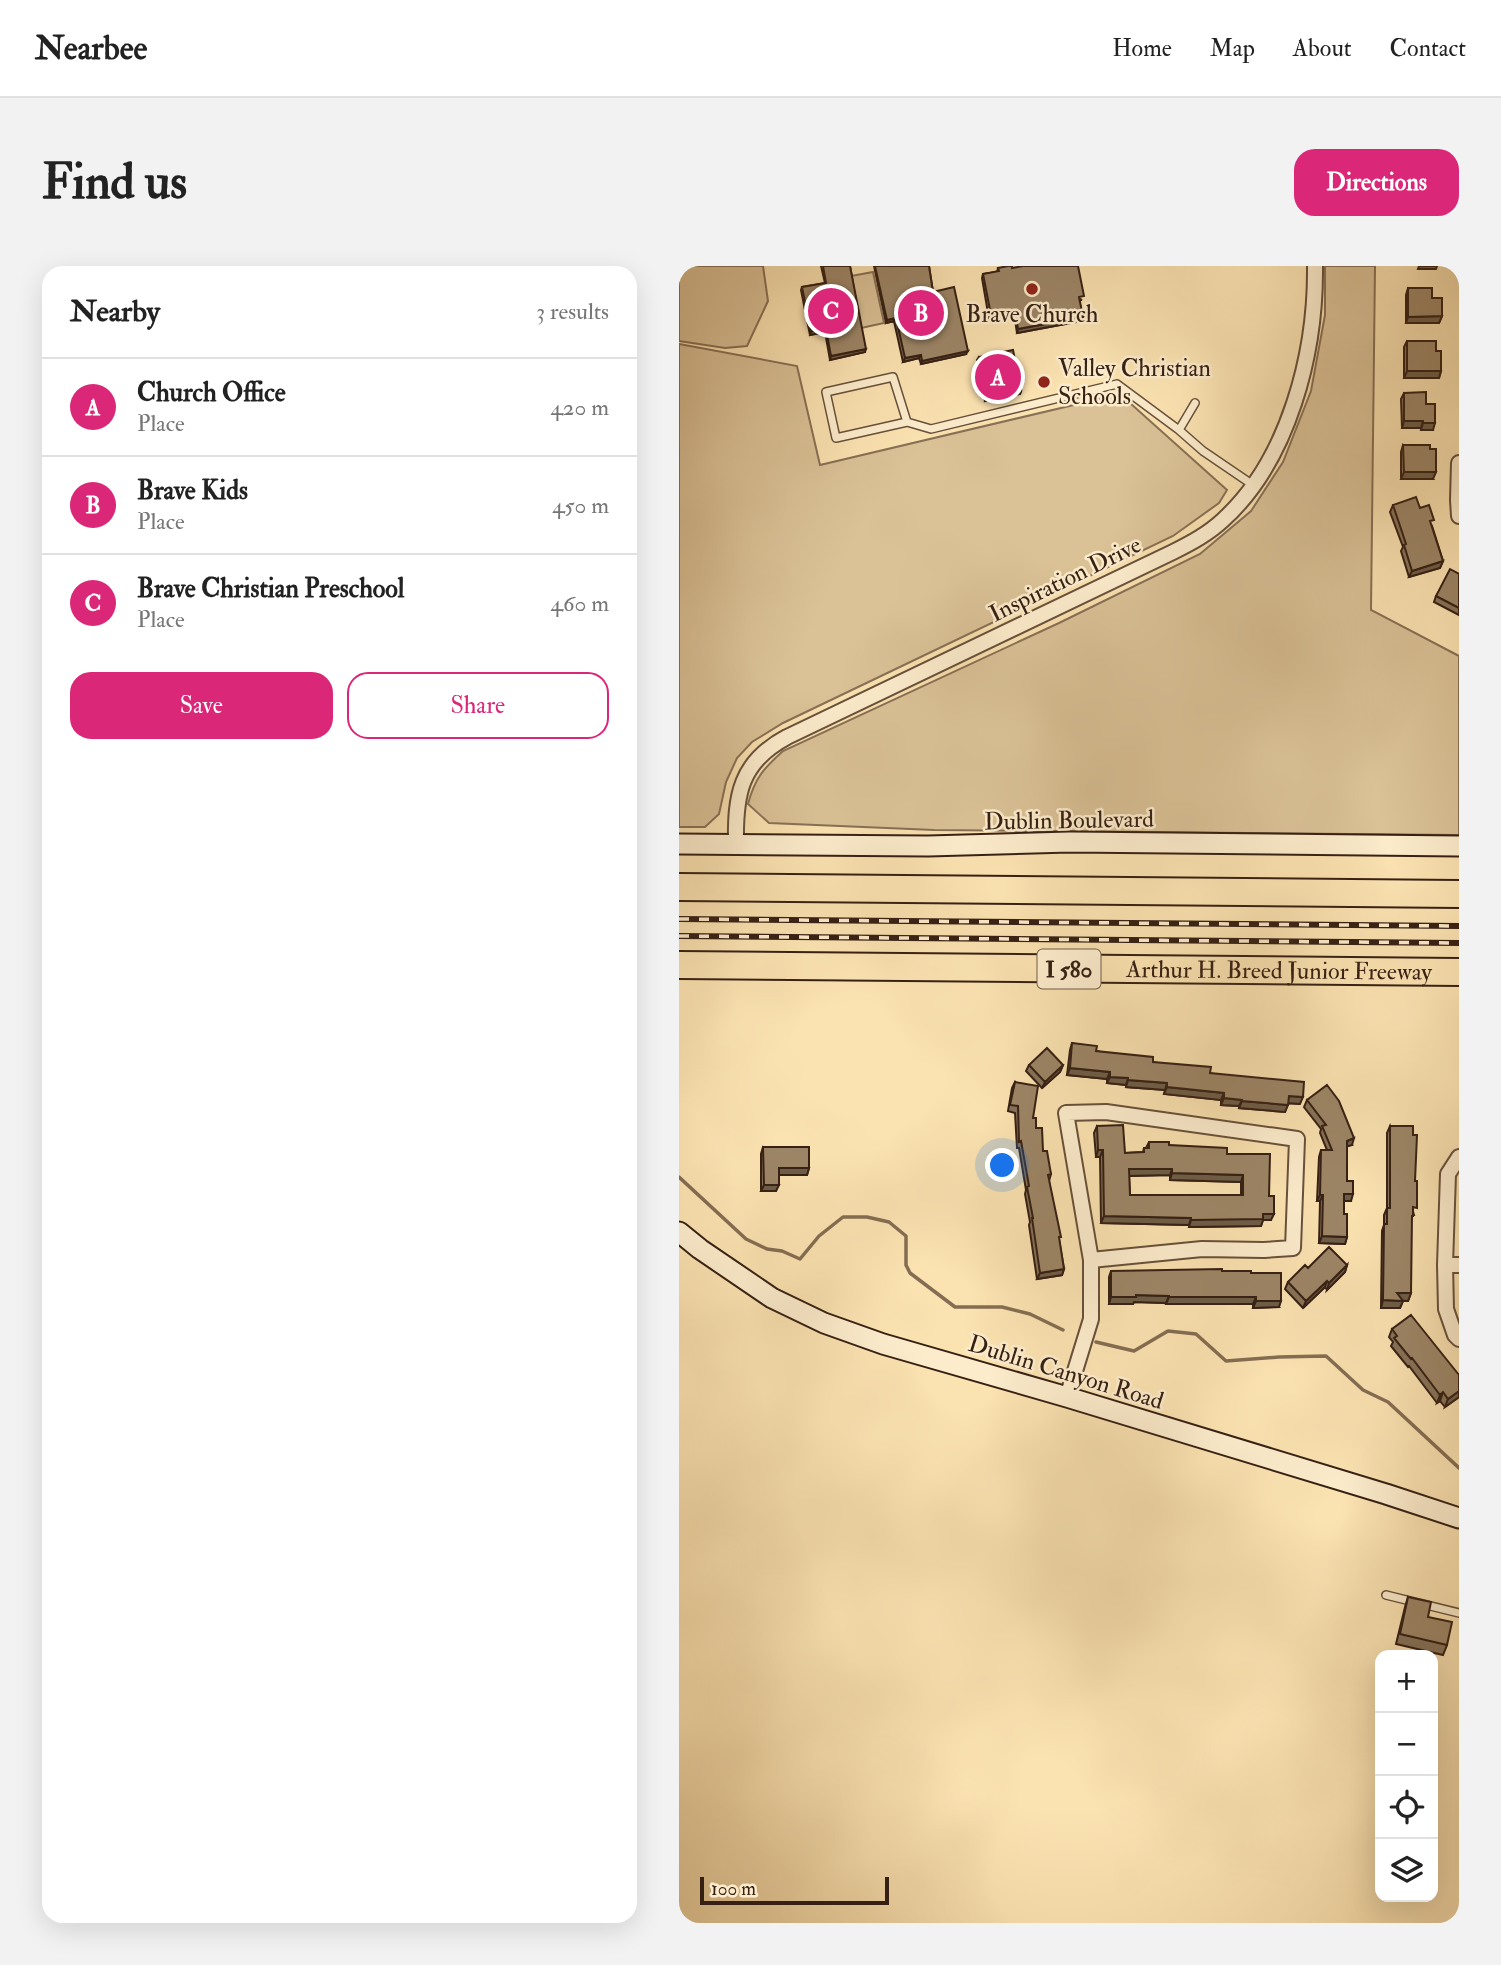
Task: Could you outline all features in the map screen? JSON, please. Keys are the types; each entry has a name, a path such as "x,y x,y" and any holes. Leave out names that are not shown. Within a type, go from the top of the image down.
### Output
{"highway":[{"path":"679,887 1459,894"},
{"name":"Arthur H. Breed Junior Freeway","path":"679,965 1459,972"}],"main road":[{"name":"Dublin Boulevard","path":"679,844 927,846 1083,842 1459,846"},
{"name":"Dublin Canyon Road","path":"679,1232 772,1298 824,1324 1459,1518"}],"street":[{"name":"Inspiration Drive","path":"736,844 736,808 740,787 749,769 769,748 799,731 1185,546 1221,522 1253,485 1279,440 1289,416 1302,376 1313,322 1315,266"},
{"path":"1459,463 1459,516"},
{"path":"1067,1397 1091,1319 1091,1260 1066,1113 1106,1112 1297,1139 1293,1248 1202,1249 1091,1260"},
{"path":"1459,1157 1448,1174 1452,1265 1445,1308 1459,1339"}],"lane":[{"path":"907,422 893,377 826,392 835,438 907,422 931,429 1117,384 1203,451 1253,485"},
{"path":"1179,430 1195,402"},
{"path":"1386,1595 1458,1614"}],"shaded area":[{"path":"679,266 763,266 768,301 747,346 725,348 679,341"},
{"path":"1325,266 1375,266 1371,610 1459,656 1459,835 934,830 769,823 748,804 761,775 783,751 1059,623 1200,554 1251,511 1283,462 1311,391 1325,315"},
{"path":"873,272 884,323 861,328 851,276"},
{"path":"679,344 797,366 820,465 1120,394 1227,490 1219,503 1173,536 783,723 752,742 737,758 726,782 719,814 705,827 679,827"}],"building":[{"path":"823,266 850,266 866,349 831,356 826,329 811,331 802,287 826,283"},
{"path":"875,266 929,266 933,292 954,287 968,351 922,361 921,355 905,358 896,318 887,320"},
{"name":"Brave Church","path":"1008,266 1078,266 1084,296 1079,297 1083,317 1018,329 1015,311 991,315 983,274"},
{"path":"1408,288 1432,288 1432,298 1442,298 1442,316 1408,317"},
{"path":"1407,341 1436,341 1436,351 1441,351 1441,371 1407,371"},
{"path":"1013,350 1021,391 986,397 979,357"},
{"path":"1426,392 1426,404 1435,404 1435,423 1404,421 1404,393"},
{"path":"1403,445 1430,445 1430,449 1436,449 1436,472 1404,472"},
{"path":"1416,497 1420,508 1429,505 1434,520 1430,521 1443,561 1412,571 1393,505"},
{"path":"1450,569 1459,574 1459,608 1436,596"},
{"path":"1072,1043 1097,1046 1096,1051 1153,1057 1153,1062 1211,1067 1210,1073 1304,1082 1303,1097 1289,1096 1288,1105 1242,1101 1224,1098 1224,1093 1167,1087 1167,1083 1128,1080 1110,1077 1110,1072 1070,1068"},
{"path":"1047,1048 1063,1065 1045,1082 1029,1065"},
{"path":"1015,1082 1038,1086 1033,1118 1036,1118 1036,1128 1042,1128 1043,1151 1047,1151 1051,1174 1048,1175 1061,1237 1064,1269 1040,1273 1027,1187 1029,1186 1021,1141 1019,1142 1018,1106 1010,1105"},
{"path":"1327,1085 1339,1101 1354,1138 1347,1141 1347,1181 1353,1181 1353,1194 1344,1194 1347,1237 1322,1236 1321,1150 1332,1150 1322,1126 1326,1125 1307,1100"},
{"path":"1123,1125 1125,1153 1144,1152 1144,1148 1149,1148 1149,1142 1169,1142 1169,1145 1227,1148 1227,1154 1270,1154 1269,1196 1274,1196 1274,1214 1263,1214 1263,1219 1191,1220 1104,1216 1103,1150 1098,1150 1097,1126","holes":["1129,1169 1172,1169 1172,1173 1243,1175 1243,1195 1130,1195"]},
{"path":"1390,1126 1413,1126 1413,1135 1417,1135 1417,1208 1413,1207 1412,1216 1411,1293 1397,1293 1403,1301 1383,1300 1384,1224 1387,1224 1387,1208 1390,1208"},
{"path":"763,1147 809,1147 809,1168 779,1168 779,1185 764,1185"},
{"path":"1329,1247 1347,1265 1306,1301 1288,1282 1305,1265 1308,1268"},
{"path":"1222,1269 1281,1273 1281,1301 1256,1301 1256,1297 1111,1297 1111,1271"},
{"path":"1411,1315 1459,1375 1459,1391 1448,1399 1443,1392 1440,1395 1394,1338 1397,1336 1392,1329"},
{"path":"1408,1597 1431,1602 1428,1617 1452,1622 1447,1645 1400,1634"}],"waterway":[{"path":"679,1177 746,1239 800,1259 819,1236 843,1217 867,1217 889,1222 906,1236 906,1265 910,1273 955,1307 1002,1307 1030,1314 1063,1330"},
{"path":"1096,1342 1134,1351 1168,1331 1196,1334 1226,1361 1326,1356 1363,1390 1388,1402 1459,1468"}],"railway":[{"path":"679,919 1459,926"},
{"path":"679,936 1459,943"}],"place":[{"name":"Brave Church","path":"1032,289"},
{"name":"Brave Christian Preschool","path":"831,311"},
{"name":"Brave Kids","path":"921,313"},
{"name":"Church Office","path":"998,377"},
{"name":"Valley Christian Schools","path":"1044,382"}]}
